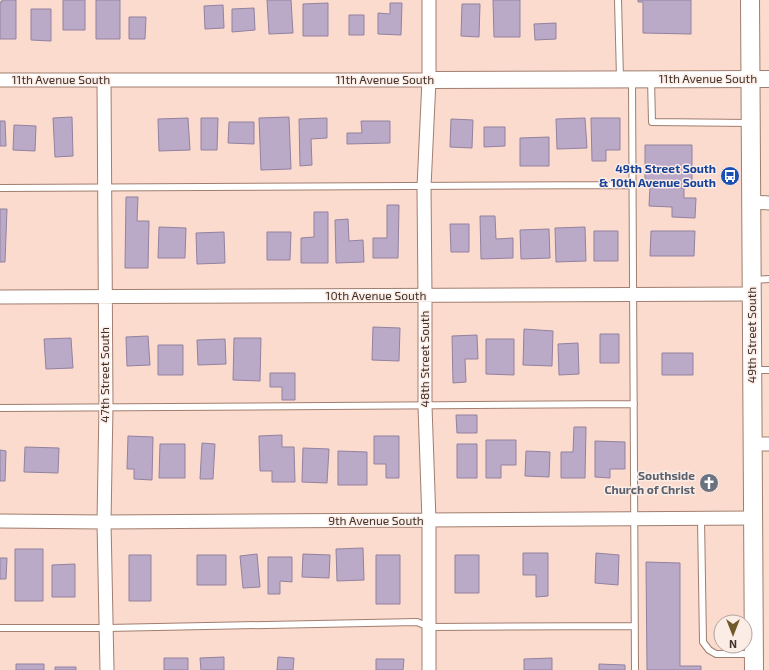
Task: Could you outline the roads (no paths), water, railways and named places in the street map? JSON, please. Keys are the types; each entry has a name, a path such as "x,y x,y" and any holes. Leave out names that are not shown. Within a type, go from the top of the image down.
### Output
{"main road":[{"name":"49th Street South","path":"750,0 751,202 758,284 761,370 761,444 753,518 754,662"}],"street":[{"name":"48th Street South","path":"429,0 429,80 424,187 425,406 429,520 429,670"},
{"name":"11th Avenue South","path":"0,80 769,79"},
{"name":"47th Street South","path":"104,80 106,406 104,522 107,670"},
{"path":"751,202 769,203"},
{"name":"10th Avenue South","path":"0,297 633,294 758,284"},
{"name":"9th Avenue South","path":"0,521 104,522 753,518"}],"lane":[{"path":"618,0 626,79 632,185 635,670"},
{"path":"651,79 652,122 751,123"},
{"path":"0,188 632,185"},
{"path":"0,408 106,406 425,406 634,404"},
{"path":"701,519 703,642 716,654 754,662"},
{"path":"0,628 107,628 417,622 429,627 635,626"}],"place":[{"name":"49th Street South & 10th Avenue South","path":"730,176"},
{"name":"Southside Church of Christ","path":"709,483"}]}
